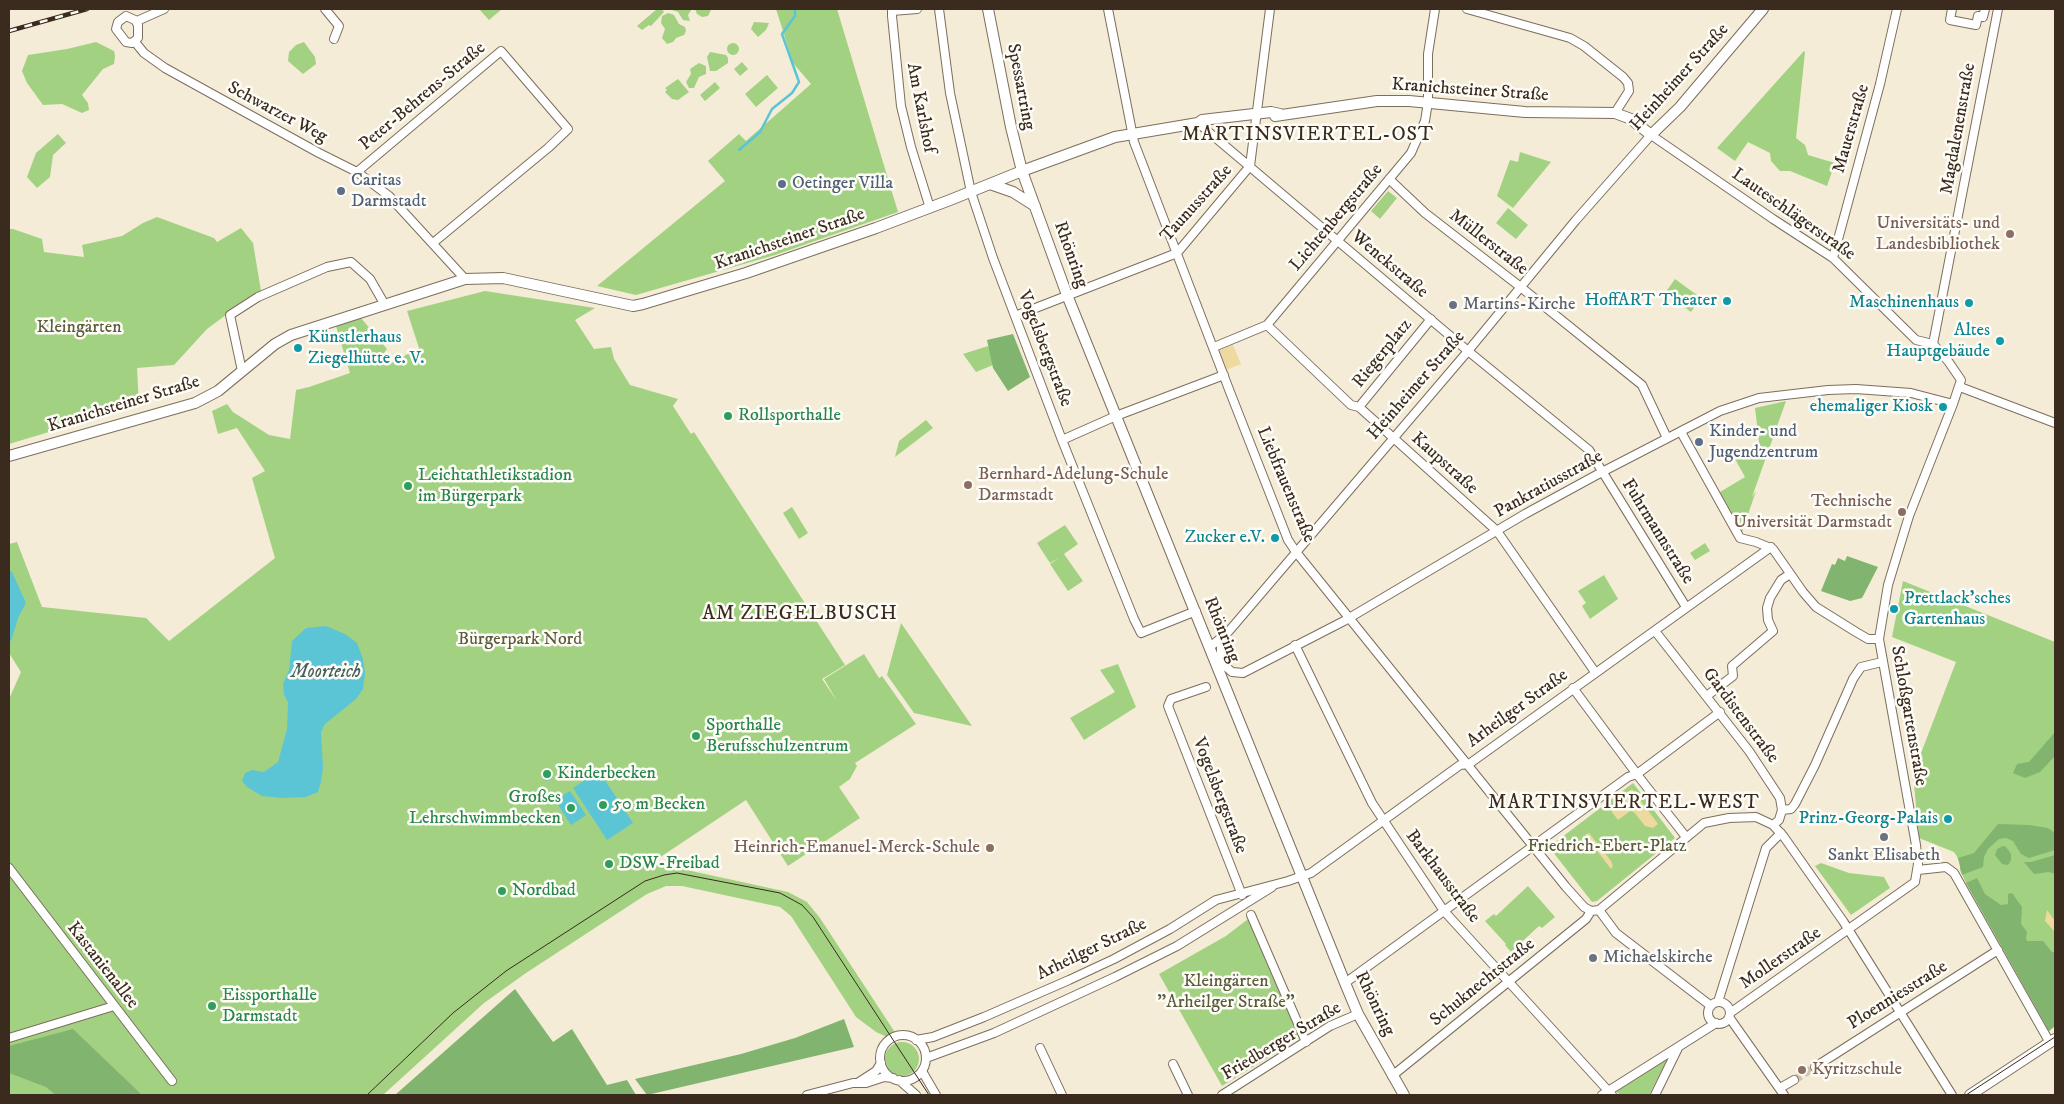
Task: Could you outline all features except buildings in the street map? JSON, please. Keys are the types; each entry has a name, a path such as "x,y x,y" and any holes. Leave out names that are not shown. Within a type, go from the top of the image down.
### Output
{"main road":[{"name":"Spessartring","path":"988,9 1011,127 1022,170"},
{"name":"Heinheimer Straße","path":"1651,135 1680,107 1763,9"},
{"name":"Kranichsteiner Straße","path":"9,456 195,402 218,391 275,344 291,335 465,279 503,278 633,306 686,293 729,279 930,208 1022,170 1115,137 1198,123 1202,120 1280,114 1377,101 1428,102 1525,112 1615,113 1631,118 1651,135"},
{"name":"Rhönring","path":"1022,170 1067,295 1345,983 1358,1014 1404,1095"},
{"path":"990,184 1013,192 1035,206"},
{"path":"1225,666 1246,719 1243,727"},
{"path":"1970,1095 2053,1041"}],"street":[{"path":"134,42 139,34 137,21 164,9"},
{"path":"325,9 339,26 334,39"},
{"name":"Am Karlshof","path":"917,9 892,11 902,106 911,147 930,208"},
{"name":"Vogelsbergstraße","path":"939,9 950,93 971,192 1062,440 1141,633 1196,611"},
{"name":"Liebfrauenstraße","path":"1108,9 1131,134 1288,540 1348,618 1534,845"},
{"name":"Taunusstraße","path":"1015,316 1177,254 1250,166 1270,9"},
{"name":"Lichtenbergstraße","path":"1214,347 1267,325 1411,153 1425,121 1428,102 1428,54 1435,9"},
{"path":"1467,9 1570,38 1584,46 1623,77 1628,84 1629,91 1615,113"},
{"name":"Mauerstraße","path":"1833,258 1880,84 1897,9"},
{"path":"1952,9 1950,20 1976,25 1978,16 1983,17 1985,9"},
{"name":"Magdalenenstraße","path":"1933,344 1998,9"},
{"name":"Schwarzer Weg","path":"137,21 125,13 118,22 116,29 126,42 134,42 144,53 164,68 357,172 389,196 465,279"},
{"name":"Peter-Behrens-Straße","path":"357,172 501,51 568,129 548,148 433,243"},
{"name":"Wenckstraße","path":"1198,123 1468,351 1589,450 1595,457 1602,472"},
{"name":"Lauteschlägerstraße","path":"1651,135 1833,258 1853,275 1916,340 1933,344"},
{"name":"Heinheimer Straße","path":"1210,647 1225,635 1522,288 1576,220 1651,135"},
{"name":"Müllerstraße","path":"1389,179 1425,213 1642,385 1668,438"},
{"path":"242,371 230,315 258,297 327,267 351,262 370,279 385,305"},
{"name":"Riegerplatz","path":"1358,407 1431,319"},
{"name":"Kaupstraße","path":"1267,325 1351,405 1358,407 1394,438 1497,531 1595,672"},
{"path":"1933,344 1959,374 1961,380 1960,387 2055,423"},
{"path":"1062,440 1116,416 1224,375"},
{"name":"Schloßgartenstraße","path":"1918,870 1906,784 1879,639 1888,585 1909,516 1960,387"},
{"name":"Pankratiusstraße","path":"1225,666 1232,672 1243,673 1348,618 1602,472 1720,411 1759,398 1828,390 1911,393 1953,404"},
{"path":"1681,432 1740,538 1771,547 1816,607 1862,636 1879,639"},
{"name":"Fuhrmannstraße","path":"1602,472 1686,607"},
{"name":"Arheilger Straße","path":"807,1095 859,1082 876,1071 881,1063 882,1051 892,1038 907,1036 916,1040 932,1037 984,1018 1114,959 1170,929 1216,900 1312,873 1460,765 1469,764 1771,547"},
{"path":"1708,696 1733,676 1732,666 1773,631 1768,620 1768,604 1781,580 1790,574"},
{"name":"Gardistenstraße","path":"1655,631 1750,751 1780,798 1782,810"},
{"path":"1225,635 1221,644 1221,653 1225,666"},
{"name":"Barkhausstraße","path":"1295,645 1372,803 1444,911 1608,1094"},
{"path":"1773,825 1779,820 1782,810 1791,809 1795,804 1815,765 1853,679 1861,666 1882,662"},
{"name":"Vogelsbergstraße","path":"1206,687 1170,699 1168,706 1247,903"},
{"path":"1573,688 1686,837"},
{"path":"1345,983 1628,777 1637,774 1720,712"},
{"path":"1595,911 1704,823 1729,818 1756,817 1773,825 1781,833 1849,929 1952,1095"},
{"path":"1716,1023 1709,1016 1766,848 1781,833"},
{"path":"1534,845 1584,907 1595,911 1616,932 1714,1004 1728,1006 1730,1015 1782,1092 1794,1080"},
{"path":"1918,870 1946,867 1954,873 2053,1041"},
{"name":"Kastanienallee","path":"9,868 172,1082"},
{"name":"Mollerstraße","path":"1730,1015 1849,929 1911,887 1915,882 1918,870"},
{"name":"Arheilger Straße","path":"926,1058 994,1033 1073,998 1177,946 1278,884"},
{"name":"Schuknechtstraße","path":"1392,1076 1595,911"},
{"path":"1251,915 1306,1042"},
{"name":"Ploenniesstraße","path":"1814,1067 1998,950"},
{"path":"9,1038 114,1006"},
{"name":"Friedberger Straße","path":"1227,1094 1330,1026 1358,1014"},
{"path":"1608,1094 1716,1023 1725,1022 1730,1015"},
{"path":"916,1040 925,1051 926,1058 922,1071 936,1095"},
{"path":"1655,1095 1679,1046"},
{"path":"1040,1048 1062,1095"},
{"path":"881,1063 884,1069 916,1095"},
{"path":"1172,1064 1188,1095"},
{"name":"Arheilger Straße","path":"859,1082 866,1083 884,1077 912,1079 922,1071"}],"green space":[{"path":"479,9 502,9 489,20"},
{"path":"657,9 662,9 664,12 651,26 649,25 642,30 637,26"},
{"path":"669,9 692,9 688,15 690,21 683,20 678,12"},
{"path":"695,9 711,10 708,16 702,17 697,14"},
{"path":"776,9 837,9 898,212 775,255 636,295 597,286 725,181 708,161 739,134 746,141 811,84 793,63"},
{"path":"668,13 674,15 679,24 685,27 686,31 684,35 667,44 662,38 665,29 661,23 662,16"},
{"path":"754,22 769,23 766,30 758,37 751,29"},
{"path":"96,42 114,51 115,56 114,64 103,69 82,95 88,103 89,110 82,113 62,104 43,105 27,83 22,71 28,55"},
{"path":"304,42 315,57 316,64 303,74 288,61 289,52 296,45"},
{"path":"731,43 735,43 739,49 735,55 731,55 727,51 727,47"},
{"path":"1804,51 1796,138 1805,145 1808,155 1835,163 1827,186 1790,171 1780,171 1771,161 1770,153 1748,142 1735,161 1717,148"},
{"path":"710,52 726,55 728,63 716,71 710,71 707,57"},
{"path":"742,62 748,69 740,76 734,69"},
{"path":"699,63 706,66 706,74 699,77 694,88 689,88 686,82 691,74 690,69"},
{"path":"767,75 778,88 756,107 745,94"},
{"path":"678,79 689,92 678,100 672,99 665,92 667,90 665,88"},
{"path":"715,82 720,88 705,101 700,95"},
{"path":"58,134 66,143 53,155 50,177 37,188 27,177 36,153"},
{"path":"1520,152 1551,162 1513,208 1497,196 1510,160 1518,162"},
{"path":"1388,191 1397,198 1380,219 1371,211"},
{"path":"1508,208 1528,225 1516,239 1496,223"},
{"name":"Kleingärten","path":"157,217 214,238 217,242 241,228 253,243 261,291 207,329 174,365 137,368 139,405 9,444 9,229 42,239 44,252 84,257 82,245 122,236"},
{"path":"1675,279 1701,298 1691,312 1665,293"},
{"name":"Bürgerpark Nord","path":"485,291 595,308 575,320 594,349 611,347 614,359 630,385 678,399 673,406 691,434 694,432 845,665 822,679 837,701 824,679 864,654 879,678 882,676 916,724 855,763 857,766 850,779 839,787 860,818 788,866 746,800 656,860 659,864 788,892 807,902 820,918 896,1034 887,1037 876,1032 856,1017 791,916 780,907 682,886 666,886 647,894 526,973 484,1003 383,1095 9,1095 9,699 21,672 9,653 9,544 17,542 42,607 146,618 169,641 275,558 252,478 265,471 237,428 218,434 212,411 227,404 233,412 269,435 290,439 296,390 350,373 336,326 361,318 387,349 384,353 391,363 419,348 407,311"},
{"path":"1013,334 1030,377 1008,391 993,368 987,340"},
{"path":"988,346 998,363 976,372 963,354"},
{"path":"1786,401 1752,497 1756,491 1742,532 1720,492 1745,477 1735,459 1760,450 1755,408"},
{"path":"926,420 933,428 895,457 899,441"},
{"path":"792,507 808,533 799,539 783,513"},
{"path":"1065,525 1078,544 1064,554 1083,581 1068,591 1050,564 1059,558 1050,563 1037,543"},
{"path":"1705,543 1710,551 1695,560 1690,553"},
{"path":"1847,556 1878,567 1862,598 1850,601 1821,591 1832,564 1835,565 1838,558 1845,561"},
{"path":"1604,575 1618,599 1590,619 1582,606 1586,603 1578,591"},
{"path":"1903,581 2055,642 2055,1026 2049,1031 1966,883 1960,870 1960,863 1954,852 1919,838 1913,774 1956,662 1892,637"},
{"path":"901,623 972,726 914,713 887,675"},
{"path":"1118,664 1136,707 1084,740 1070,718 1115,692 1100,670"},
{"path":"2055,732 2055,756 2040,772 2025,778 2013,773 2017,764 2029,762"},
{"name":"Friedrich-Ebert-Platz","path":"1633,783 1675,838 1597,901 1592,902 1549,847"},
{"path":"1998,824 2048,828 2055,833 2055,850 2029,858 2021,854 2013,841 2006,838 1999,839 1988,849 1984,857 1983,867 1962,875 1958,858 1974,853"},
{"path":"2003,846 2011,854 2011,860 2008,865 2002,864 1995,855 1997,849"},
{"path":"2055,855 2055,874 2049,872 2034,874 2024,862 2031,862"},
{"path":"1821,863 1849,873 1884,877 1890,888 1851,915 1815,866"},
{"path":"1977,878 1985,894 2001,905 2008,904 2008,894 2012,893 2022,907 2021,924 2027,932 2027,941 2043,941 2052,952 2055,952 2055,1026 2049,1031 1966,883"},
{"path":"1528,886 1555,917 1542,928 1539,926 1511,952 1485,921 1494,914 1496,916"},
{"name":"Kleingärten \"Arheilger Straße\"","path":"1248,919 1300,1038 1222,1086 1159,974 1226,936"},
{"path":"515,989 553,1042 572,1029 607,1085 627,1080 636,1095 395,1095"},
{"path":"844,1019 854,1047 647,1095 635,1079 741,1054 795,1038"},
{"path":"73,1029 142,1095 56,1095 46,1087 9,1073 9,1046"},
{"path":"902,1042 914,1047 919,1059 914,1071 902,1076 890,1071 885,1059 890,1047"},
{"path":"1671,1052 1649,1095 1620,1095 1613,1088"}],"sand":[{"path":"1233,345 1241,364 1226,370 1218,351"},
{"path":"1632,789 1658,824 1653,828 1645,826 1634,812 1630,811 1618,820 1609,808"},
{"path":"1589,833 1611,861 1613,866 1611,869 1585,835"},
{"path":"2047,910 2055,921 2055,932 2045,921"}],"water":[{"path":"9,571 12,572 26,603 18,618 11,641 9,640"},
{"name":"Moorteich","path":"326,626 345,634 357,643 363,659 365,673 363,689 356,699 325,724 321,732 323,768 318,792 306,797 283,798 262,796 247,787 242,781 245,773 252,770 264,772 278,762 287,729 288,702 284,695 283,684 289,670 292,641 306,628"},
{"name":"Kinderbecken","path":"547,769 553,775 547,781 541,775"},
{"name":"50 m Becken","path":"599,771 633,823 607,840 573,788"},
{"name":"Großes Lehrschwimmbecken","path":"570,791 586,815 571,825 555,800"}],"waterway":[{"path":"739,150 760,132 772,109 792,93 799,82 782,34 795,16 795,9"}],"tunnel":[{"path":"1794,1080 1815,1067"}],"tram line":[{"path":"367,1095 453,1013 506,971 645,881 677,873 780,893 802,905 813,917 929,1095"},
{"path":"1966,1095 2055,1037"}],"railway":[{"path":"9,31 87,9"}],"place":[{"name":"Oetinger Villa","path":"782,184"},
{"name":"Caritas Darmstadt","path":"341,191"},
{"name":"Universitäts- und Landesbibliothek","path":"2010,234"},
{"name":"HoffART Theater","path":"1727,301"},
{"name":"Maschinenhaus","path":"1969,303"},
{"name":"Martins-Kirche","path":"1453,305"},
{"name":"Altes Hauptgebäude","path":"2000,341"},
{"name":"Künstlerhaus Ziegelhütte e. V.","path":"298,348"},
{"name":"ehemaliger Kiosk","path":"1943,407"},
{"name":"Rollsporthalle","path":"728,416"},
{"name":"Kinder- und Jugendzentrum","path":"1699,442"},
{"name":"Bernhard-Adelung-Schule Darmstadt","path":"968,485"},
{"name":"Leichtathletikstadion im Bürgerpark","path":"408,486"},
{"name":"Technische Universität Darmstadt","path":"1902,512"},
{"name":"Zucker e.V.","path":"1275,538"},
{"name":"Prettlack'sches Gartenhaus","path":"1894,609"},
{"name":"Sporthalle Berufsschulzentrum","path":"696,736"},
{"name":"Kinderbecken","path":"547,774"},
{"name":"50 m Becken","path":"603,805"},
{"name":"Großes Lehrschwimmbecken","path":"571,808"},
{"name":"Prinz-Georg-Palais","path":"1948,819"},
{"name":"Sankt Elisabeth","path":"1884,837"},
{"name":"Heinrich-Emanuel-Merck-Schule","path":"990,848"},
{"name":"DSW-Freibad","path":"609,864"},
{"name":"Nordbad","path":"502,891"},
{"name":"Michaelskirche","path":"1593,958"},
{"name":"Eissporthalle Darmstadt","path":"212,1006"},
{"name":"Kyritzschule","path":"1802,1070"}],"district":[{"name":"MARTINSVIERTEL-OST","path":"1308,136"},
{"name":"AM ZIEGELBUSCH","path":"800,615"},
{"name":"MARTINSVIERTEL-WEST","path":"1624,804"}]}
